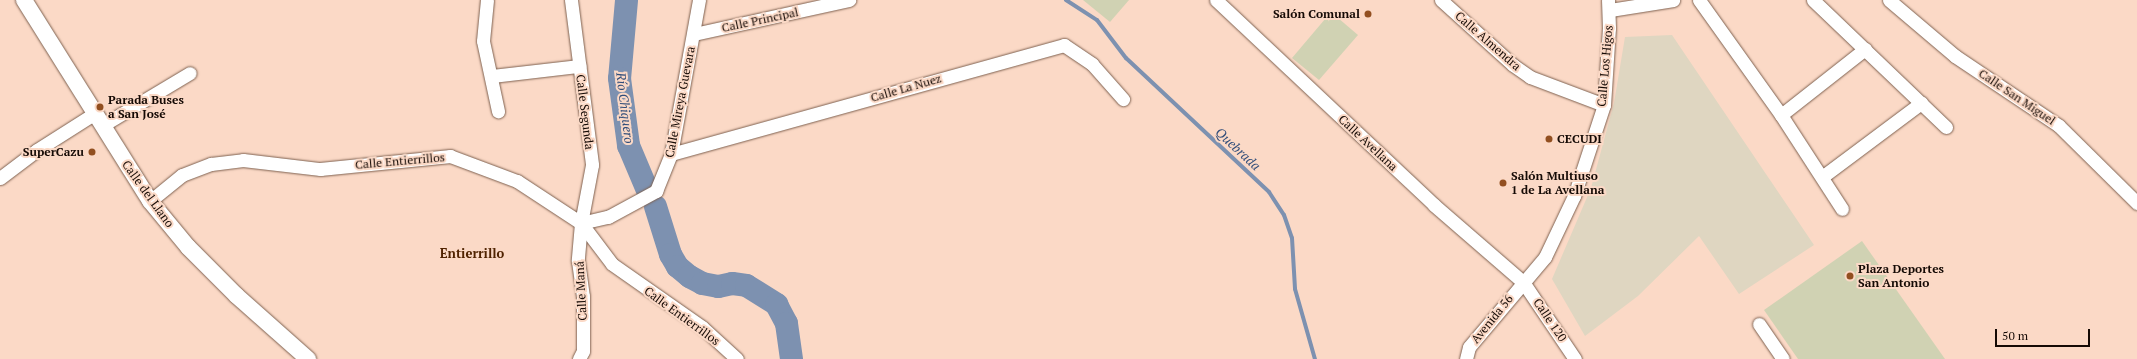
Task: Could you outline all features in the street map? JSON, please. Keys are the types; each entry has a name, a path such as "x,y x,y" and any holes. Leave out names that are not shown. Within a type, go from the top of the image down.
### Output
{"main road":[{"name":"Calle del Llano","path":"24,0 150,201 188,247 237,296 308,359"}],"street":[{"path":"487,0 483,41 492,76 498,111"},
{"name":"Calle Segunda","path":"571,0 592,165 580,223"},
{"name":"Calle Mireya Guevara","path":"580,223 608,217 656,191 671,154 699,0"},
{"name":"Calle Principal","path":"694,34 849,0"},
{"name":"Calle Avellana","path":"1216,0 1434,205 1523,282"},
{"name":"Calle Almendra","path":"1441,0 1513,65 1530,77 1604,105"},
{"path":"1609,5 1673,0"},
{"path":"1699,0 1781,115 1842,209"},
{"path":"1813,0 1946,127"},
{"name":"Calle San Miguel","path":"1889,0 1955,56 2012,92 2059,126 2137,203"},
{"name":"Calle Los Higos","path":"1523,282 1545,256 1574,196 1604,105 1609,5"},
{"name":"Calle La Nuez","path":"671,154 1064,45 1092,64 1123,99"},
{"path":"1781,115 1865,49"},
{"path":"492,76 579,66"},
{"path":"0,178 37,150 190,73"},
{"path":"1822,177 1921,103"},
{"name":"Calle Entierrillos","path":"150,201 182,175 211,164 243,160 320,169 450,156 517,181 580,223 612,264 702,327 737,359"},
{"name":"Calle Maná","path":"579,359 583,343 583,296 578,261 580,223"},
{"name":"Avenida 56","path":"1466,359 1469,347 1523,282"},
{"name":"Calle 120","path":"1523,282 1575,359"},
{"path":"1759,324 1783,359"}],"shaded area":[{"path":"1672,35 1814,245 1739,294 1699,236 1638,296 1585,336 1552,279 1591,188 1614,103 1625,37"}],"green space":[{"path":"1083,0 1129,0 1110,22"},
{"path":"1331,12 1358,35 1319,80 1292,58"},
{"name":"Plaza Deportes San Antonio","path":"1862,241 1945,359 1798,359 1764,310"}],"waterway":[{"name":"Río Chiquero","path":"626,0 619,78 628,145 647,190"},
{"name":"Quebrada","path":"1066,0 1097,20 1126,58 1269,192 1284,215 1292,238 1295,289 1315,359"},
{"name":"Río Chiquero","path":"655,206 670,254 677,266 689,276 702,283 718,286 732,283 746,285 776,304 786,323 791,359"}],"place":[{"name":"Salón Comunal","path":"1368,14"},
{"name":"Parada Buses a San José","path":"100,107"},
{"name":"CECUDI","path":"1549,139"},
{"name":"SuperCazu","path":"92,152"},
{"name":"Salón Multiuso 1 de La Avellana","path":"1503,183"},
{"name":"Plaza Deportes San Antonio","path":"1850,276"}],"district":[{"name":"Entierrillo","path":"472,253"}]}
